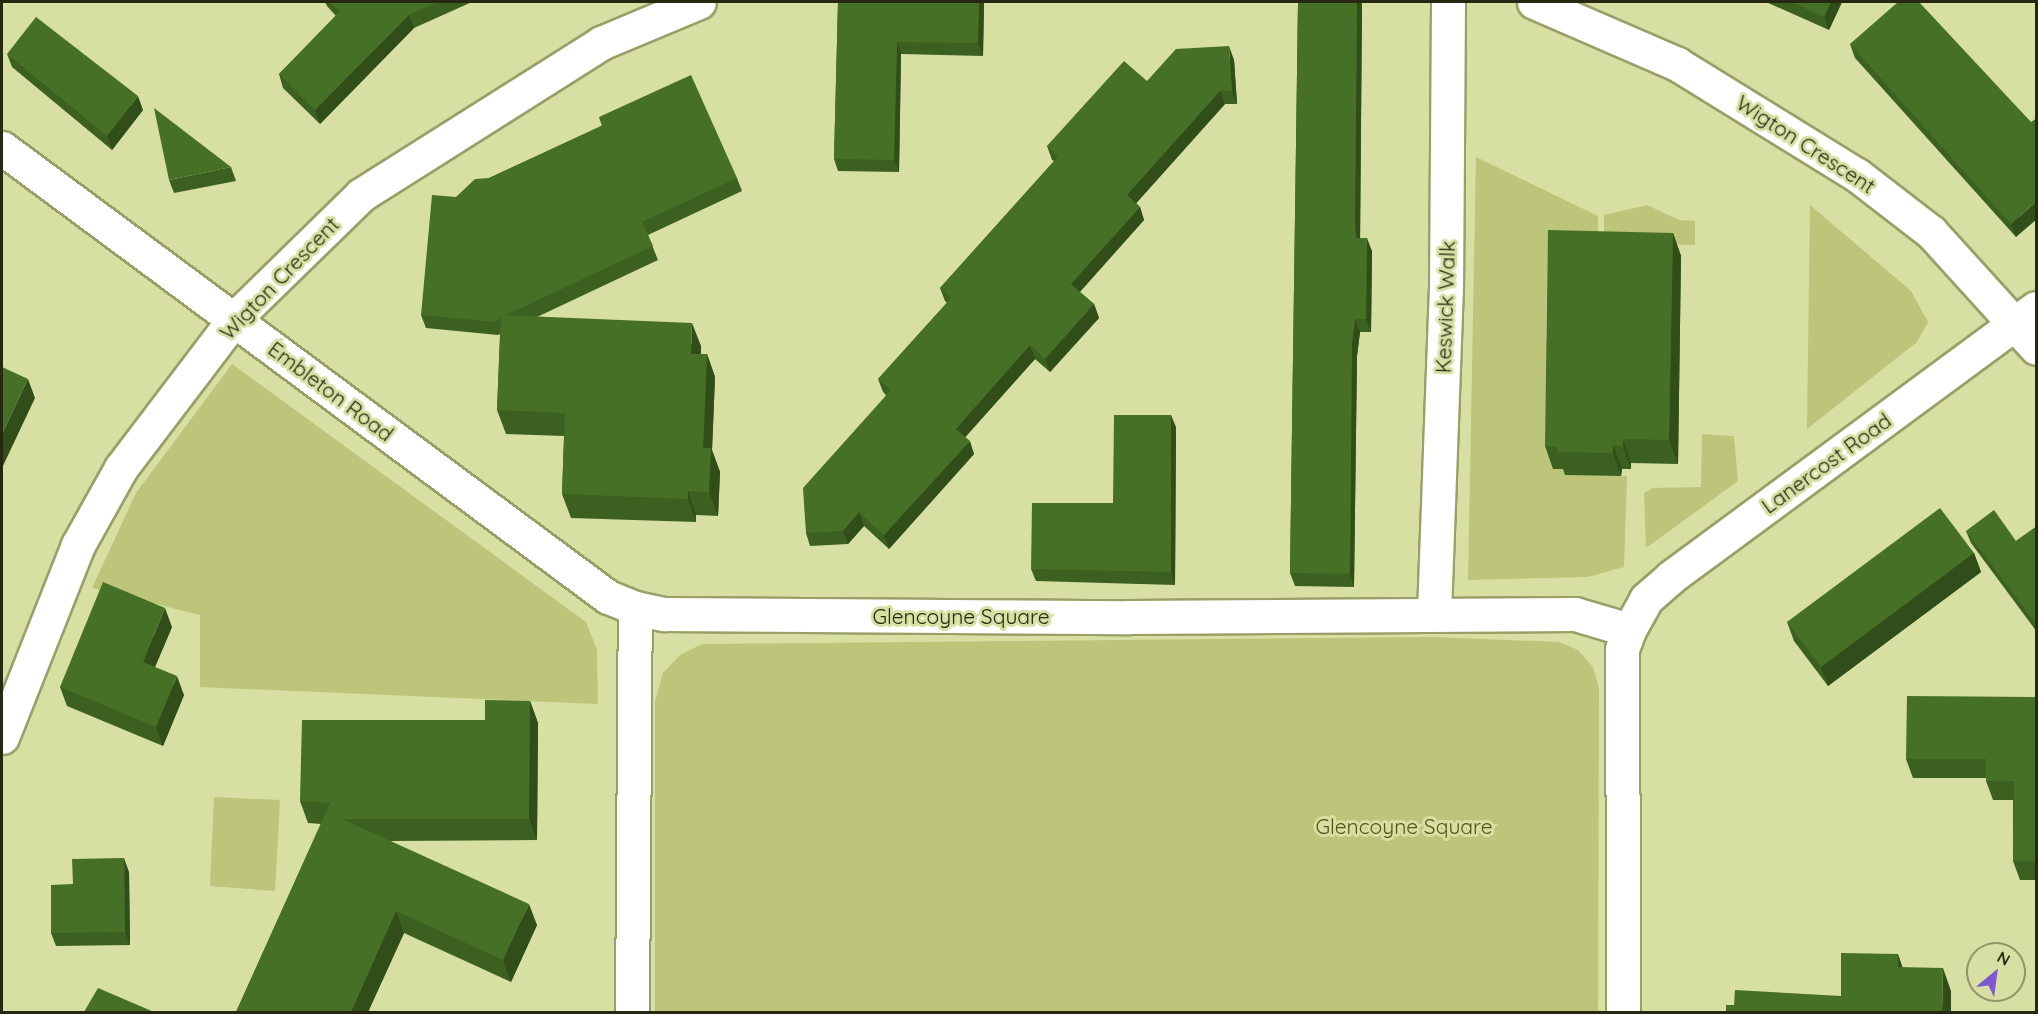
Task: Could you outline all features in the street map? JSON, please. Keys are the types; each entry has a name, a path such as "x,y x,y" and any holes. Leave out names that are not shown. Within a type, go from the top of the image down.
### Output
{"street":[{"name":"Wigton Crescent","path":"2,737 78,545 120,468 234,319 361,195 601,43 699,2"},
{"name":"Keswick Walk","path":"1434,613 1446,290 1448,2"},
{"name":"Wigton Crescent","path":"1534,2 1677,64 1774,119 1931,232 2026,315 2037,348"},
{"name":"Embleton Road","path":"2,148 608,597 635,608"},
{"name":"Lanercost Road","path":"1629,630 1646,599 1671,577 2026,315"},
{"name":"Glencoyne Square","path":"635,608 664,614 1089,617 1434,613 1575,614 1629,630"},
{"path":"632,1012 635,608"},
{"path":"1623,1012 1622,649 1629,630"}],"green space":[{"path":"1476,157 1598,216 1598,244 1548,244 1546,338 1565,475 1627,476 1624,567 1588,577 1468,580"},
{"path":"1647,205 1679,220 1695,221 1695,245 1604,244 1604,215"},
{"path":"1810,205 1911,291 1928,322 1917,342 1807,429"},
{"path":"232,364 586,622 597,650 598,704 200,687 200,615 92,588 136,493"},
{"path":"1702,434 1734,436 1738,481 1646,548 1644,493 1653,488 1701,487"},
{"name":"Glencoyne Square","path":"1434,637 1559,642 1578,650 1593,667 1599,689 1598,1012 655,1012 655,701 663,673 680,655 702,644"},
{"path":"214,797 280,800 275,891 210,886"}],"building":[{"path":"330,2 438,2 409,15 315,110 279,74 340,11"},
{"path":"838,2 979,2 978,43 897,42 894,160 834,159"},
{"path":"1298,2 1357,2 1355,220 1356,238 1367,238 1366,319 1355,319 1352,343 1350,574 1290,573"},
{"path":"1791,2 1831,2 1824,17"},
{"path":"1898,2 1919,2 2031,122 2037,118 2037,201 2011,224 1850,44"},
{"path":"36,17 138,96 107,136 7,54"},
{"path":"1229,46 1232,91 1220,91 1127,195 1140,207 1071,284 1094,304 1045,359 1030,345 956,429 970,441 884,535 859,512 843,531 806,533 803,488 891,390 878,379 951,298 940,288 1058,157 1047,146 1124,61 1147,81 1176,49"},
{"path":"691,75 737,178 642,222 653,246 506,315 501,315 501,318 493,322 421,315 432,195 456,197 475,179 489,178 603,125 599,117"},
{"path":"154,108 231,167 169,180"},
{"path":"1548,230 1673,233 1669,440 1623,439 1623,446 1613,445 1613,453 1557,452 1557,446 1545,446"},
{"path":"501,315 692,323 691,354 707,354 703,448 711,448 709,492 688,491 688,499 562,494 565,413 497,410"},
{"path":"2,367 28,379 2,434"},
{"path":"1114,415 1171,415 1171,572 1031,569 1032,503 1113,503"},
{"path":"1940,508 1974,553 1821,667 1787,622"},
{"path":"1994,510 2016,541 2037,526 2037,625 1966,531"},
{"path":"103,582 165,608 143,662 177,676 156,727 60,687"},
{"path":"1907,696 2037,697 2037,861 2013,861 2014,781 1986,781 1986,759 1906,759"},
{"path":"485,700 530,701 529,819 342,819 529,904 503,960 396,911 351,1012 236,1012 330,803 300,801 302,720 485,720"},
{"path":"124,858 125,932 51,933 51,885 73,884 72,859"},
{"path":"1841,953 1898,954 1898,967 1943,968 1942,1012 1726,1012 1726,1005 1734,1005 1735,990 1841,996"},
{"path":"98,988 154,1012 84,1012"}]}
